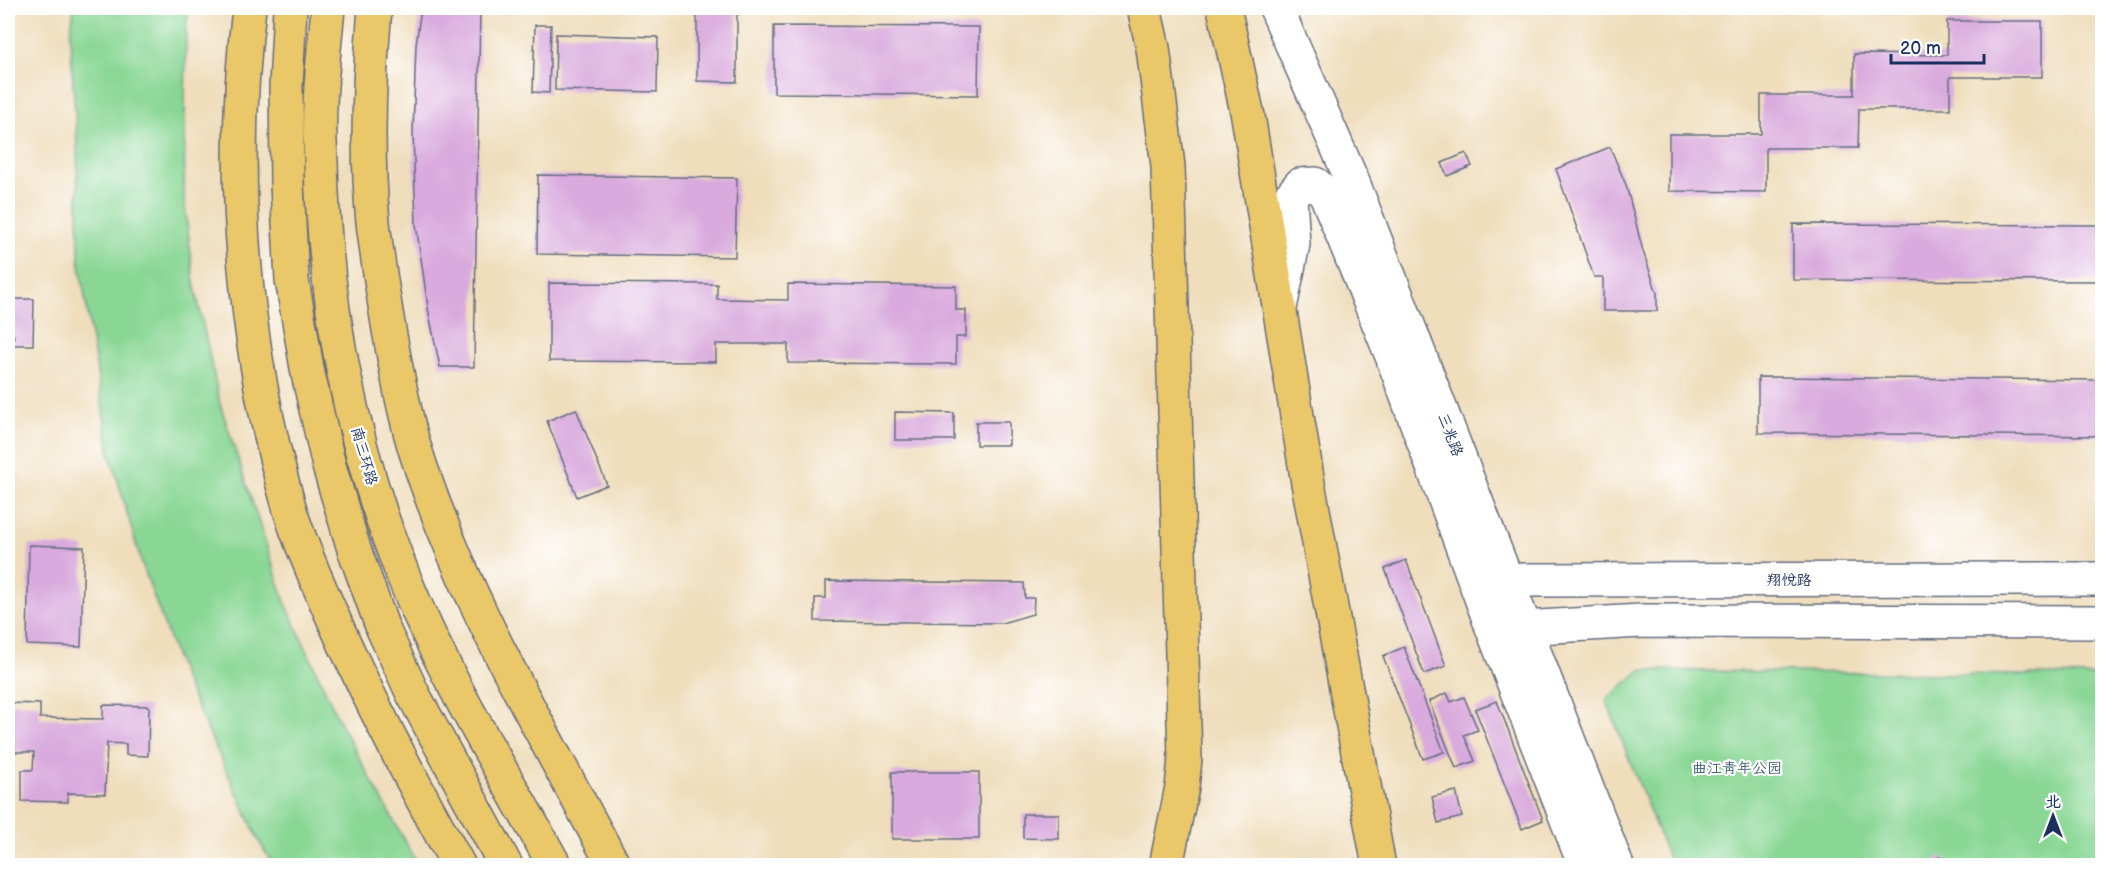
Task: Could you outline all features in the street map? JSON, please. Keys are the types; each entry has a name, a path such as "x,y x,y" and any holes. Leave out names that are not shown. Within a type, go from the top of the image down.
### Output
{"highway":[{"path":"249,8 240,161 243,243 251,325 269,426 290,511 346,649 381,723 459,866"},
{"path":"290,8 286,86 286,185 292,280 308,374 329,466 354,549 383,629 413,694 506,866"},
{"name":"南三环路","path":"328,8 320,109 321,193 327,269 355,425 378,505 403,576 467,708 555,866"},
{"path":"375,8 370,61 369,144 373,221 398,382 414,444 431,496 482,615 614,866"},
{"path":"1144,8 1153,48 1168,166 1184,748 1182,787 1166,866"},
{"path":"1224,8 1248,116 1310,495 1379,866"}],"street":[{"name":"三兆路","path":"1276,8 1354,185 1509,629 1585,866"},
{"name":"三兆路","path":"1280,310 1293,244 1290,196 1300,185 1315,184 1325,192 1392,356 1491,580"},
{"name":"翔悦路","path":"1491,580 2103,579"},
{"path":"1509,629 1641,621 2103,622"},
{"name":"三兆路","path":"1509,629 1617,866"}],"green space":[{"path":"74,8 189,8 186,27 184,197 194,283 220,404 285,602 341,725 418,865 273,865 260,843 183,677 141,561 110,454 79,259 77,142 70,36"},
{"name":"曲江青年公园","path":"1641,670 2102,676 2102,865 1671,865 1606,700"}],"building":[{"path":"421,8 480,8 474,367 440,367 429,314 416,224 413,133 416,45"},
{"path":"697,11 737,12 737,82 697,81"},
{"path":"1947,21 2042,21 2042,77 1950,77 1950,109 1859,109 1858,148 1766,148 1766,192 1669,191 1669,134 1761,134 1761,95 1854,95 1854,54 1947,55"},
{"path":"535,25 551,25 549,93 533,92"},
{"path":"774,26 979,27 978,95 774,93"},
{"path":"556,34 658,37 657,92 555,90"},
{"path":"1610,147 1626,185 1643,251 1657,293 1657,311 1603,311 1603,277 1594,277 1556,169"},
{"path":"1466,153 1472,166 1447,176 1442,163"},
{"path":"538,175 737,178 735,257 537,254"},
{"path":"1793,224 2102,225 2102,281 1793,280"},
{"path":"549,283 717,284 717,299 788,300 788,284 956,286 956,310 966,310 966,337 956,337 956,364 788,363 788,344 716,344 716,362 549,361"},
{"path":"8,299 34,299 33,345 13,345 14,335 8,335"},
{"path":"1758,377 2102,380 2102,436 1758,433"},
{"path":"576,409 607,485 577,497 547,421"},
{"path":"895,412 954,413 954,440 895,440"},
{"path":"976,422 1009,422 1009,445 976,445"},
{"path":"29,545 84,547 81,647 27,645"},
{"path":"1406,560 1446,666 1424,674 1385,569"},
{"path":"826,581 1024,583 1025,598 1034,598 1033,614 1002,623 815,621 815,598 826,598"},
{"path":"1404,647 1444,752 1423,759 1383,656"},
{"path":"1447,693 1451,702 1464,697 1478,730 1464,735 1475,761 1456,768 1429,701"},
{"path":"1497,701 1543,820 1522,829 1475,709"},
{"path":"8,703 40,704 40,718 103,719 103,705 149,706 148,756 126,755 126,744 107,743 105,794 68,793 68,802 22,801 22,770 33,770 34,752 8,752"},
{"path":"892,772 979,772 979,839 892,839"},
{"path":"1456,791 1462,817 1438,823 1432,797"},
{"path":"1023,814 1059,814 1059,839 1023,838"},
{"path":"1939,856 1956,866 1934,866"}]}
